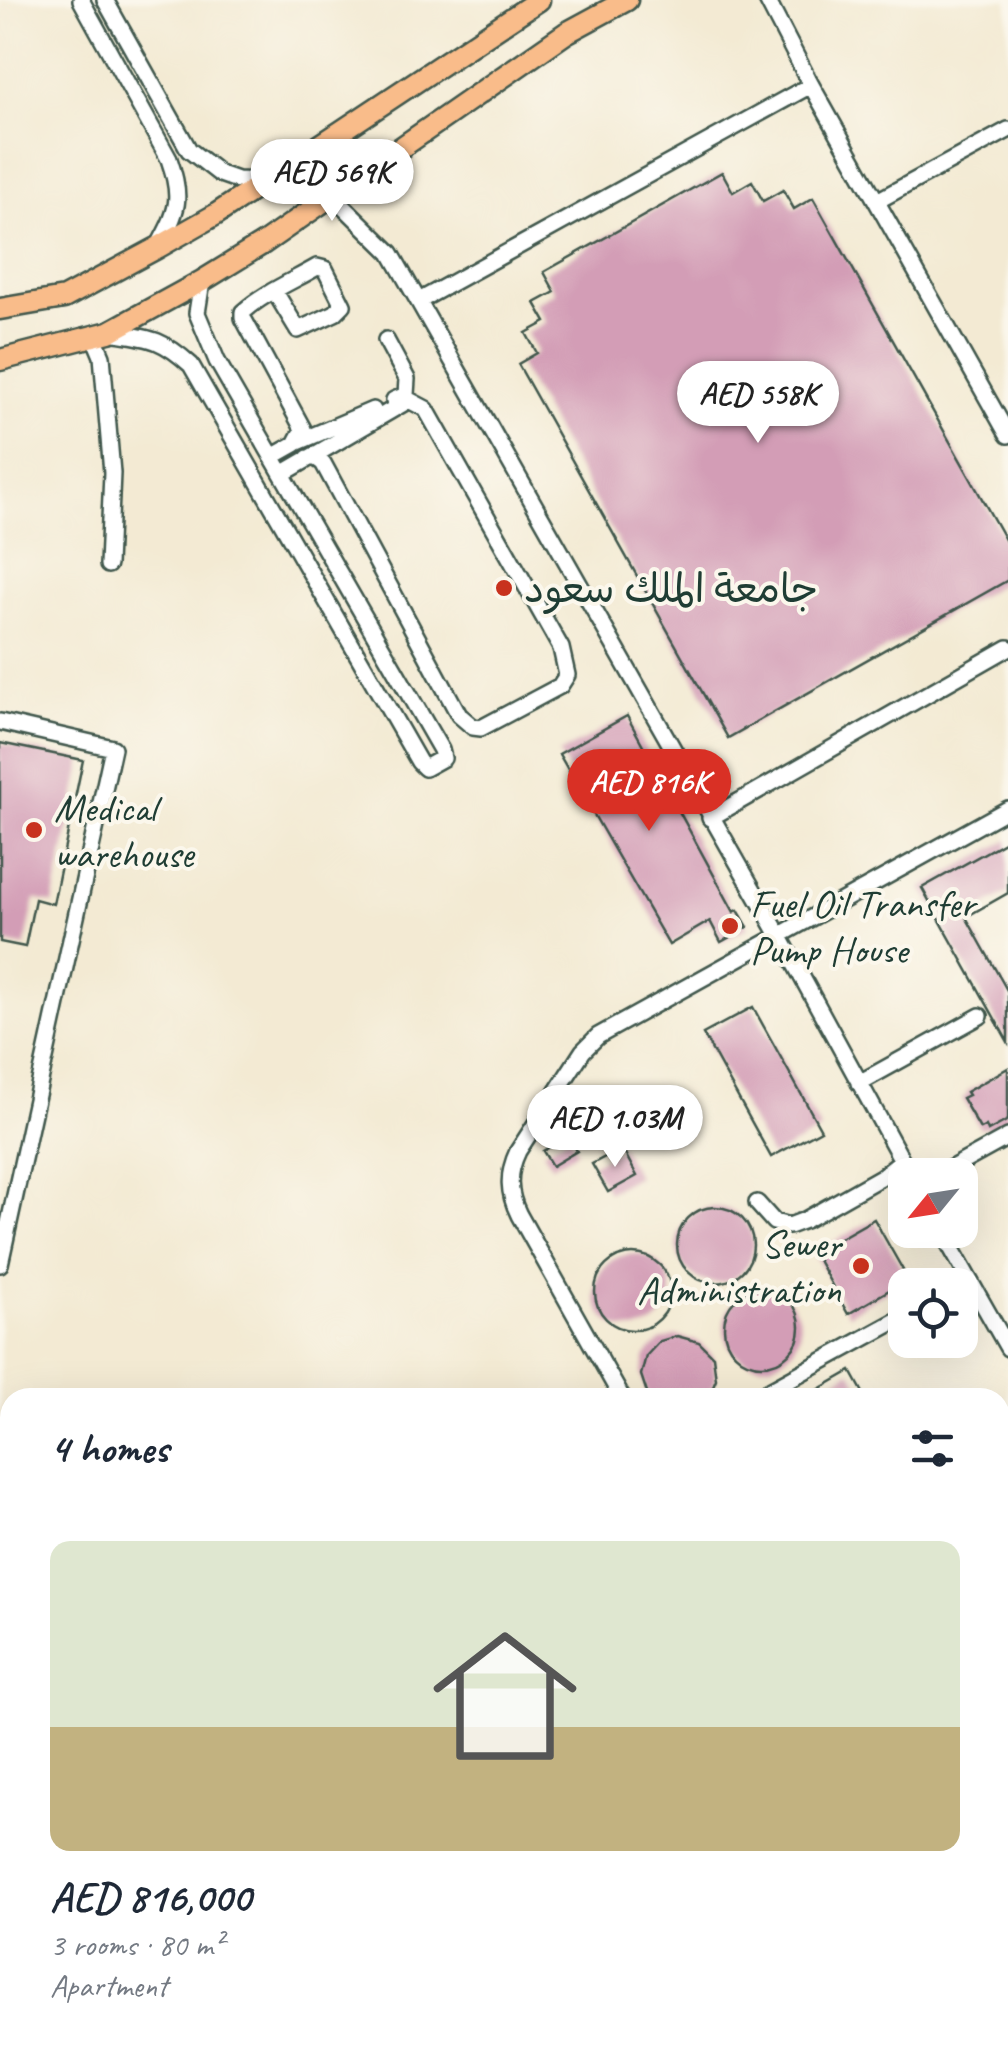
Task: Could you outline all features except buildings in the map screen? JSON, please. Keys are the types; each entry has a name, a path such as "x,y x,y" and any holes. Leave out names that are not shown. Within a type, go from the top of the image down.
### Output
{"main road":[{"path":"0,309 64,298 157,248 539,0"},
{"path":"0,360 102,335 202,281 264,243 566,33 627,0"}],"street":[{"path":"81,0 173,170 179,196 176,215 157,248"},
{"path":"105,0 189,150 220,174 238,180 264,181"},
{"path":"767,0 1008,435"},
{"path":"420,301 811,84"},
{"path":"877,201 1008,130"},
{"path":"331,194 392,254 420,301 900,1158"},
{"path":"275,292 298,330 343,305 325,268 317,267 251,306 244,312 303,429 277,465"},
{"path":"108,565 112,473 102,335 154,339 192,365 419,762 425,768 443,758 217,361 197,313 202,281"},
{"path":"295,444 406,395 407,378 386,340"},
{"path":"255,476 277,465 308,458 323,463 459,715 473,727 482,728 560,686 567,675 561,648 426,409 409,400 308,458"},
{"path":"710,818 1008,648"},
{"path":"0,722 113,748 0,1264"},
{"path":"616,1388 514,1206 510,1176 514,1159 592,1041 1008,809"},
{"path":"859,1083 980,1016"},
{"path":"970,1158 1008,1137"},
{"path":"757,1203 774,1222 796,1224 888,1174"},
{"path":"978,1303 1008,1348"},
{"path":"773,1388 888,1325"}],"place":[{"name":"جامعة الملك سعود","path":"504,588"},
{"name":"Medical warehouse","path":"34,830"},
{"name":"Fuel Oil Transfer Pump House","path":"730,926"},
{"name":"Sewer Administration","path":"861,1266"}]}
